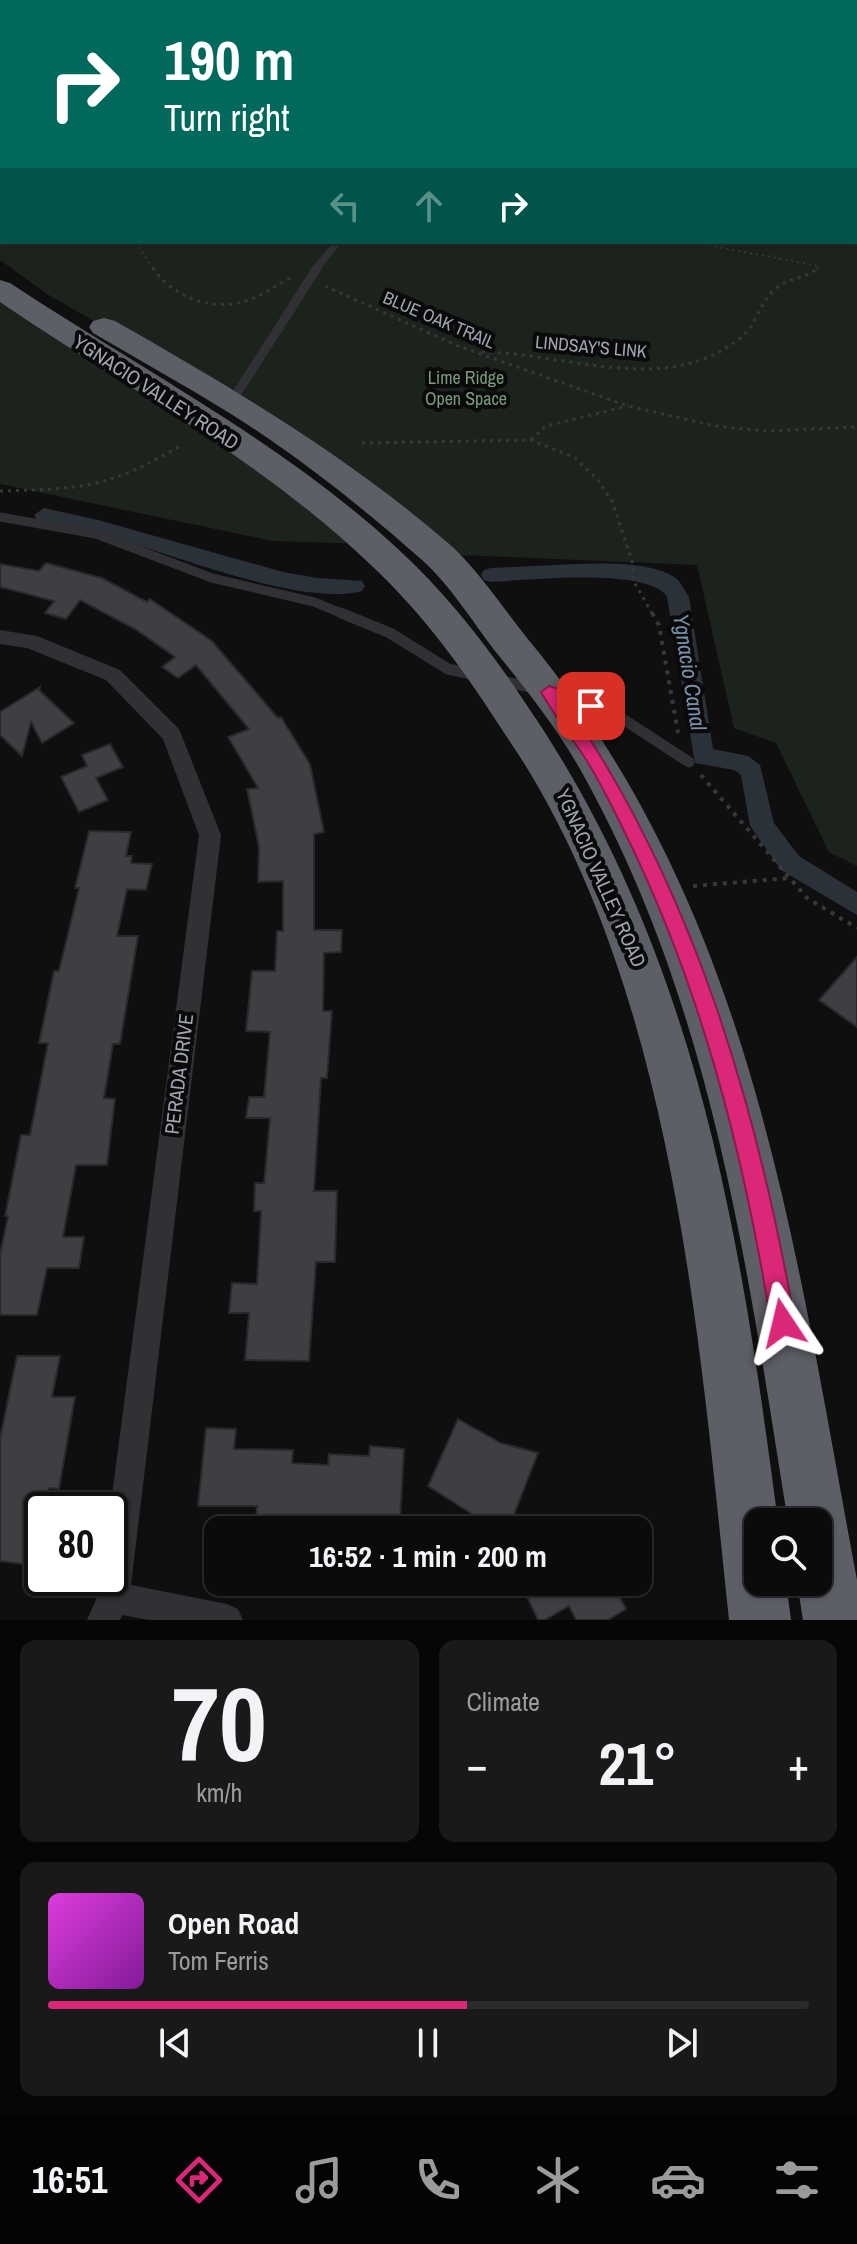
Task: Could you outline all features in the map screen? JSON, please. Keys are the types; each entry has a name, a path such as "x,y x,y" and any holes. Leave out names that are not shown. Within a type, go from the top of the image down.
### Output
{"highway":[{"name":"YGNACIO VALLEY ROAD","path":"0,260 47,294 232,401 306,450 438,554 549,692 593,756 684,942 737,1108 768,1237 815,1508"},
{"name":"YGNACIO VALLEY ROAD","path":"0,289 274,468 370,544 422,594 489,678 513,709 563,789 605,878 642,971 677,1078 704,1202 726,1337 760,1620"},
{"path":"830,1596 834,1620"}],"street":[{"name":"PERADA DRIVE","path":"0,637 30,641 113,675 172,735 210,835 108,1609"},
{"path":"108,1609 227,1620"}],"lane":[{"path":"232,401 309,278 336,244"},
{"path":"0,517 96,534 212,578 314,602 390,633 448,669 549,692 612,712 689,762"}],"path":[{"path":"136,244 165,286 194,301 212,304 249,300 292,277 309,278"},
{"name":"LINDSAY'S LINK","path":"479,352 504,351 613,366 668,367 701,360 740,339 755,323 771,292 787,280 817,271 819,266 702,244"},
{"name":"BLUE OAK TRAIL","path":"309,278 458,346 628,406 715,426 752,430 857,427"},
{"path":"531,440 546,426 628,406"},
{"path":"362,443 531,440 575,458 597,479 612,501 633,564 633,580 659,625 679,740 689,762 807,898 857,928"},
{"path":"0,491 69,489 112,481 135,472 180,446"},
{"path":"660,888 790,878"}],"green space":[{"name":"Lime Ridge Open Space","path":"0,244 857,244 857,866 829,852 776,743 734,728 697,565 438,554 232,401 47,294 0,260"},
{"path":"0,289 370,544 273,541 0,484"}],"building":[{"path":"46,563 102,578 147,602 150,599 212,641 278,718 281,717 310,764 324,832 314,834 314,930 342,930 341,952 324,953 323,1011 332,1011 327,1078 321,1078 314,1191 337,1191 335,1262 316,1262 309,1361 245,1360 249,1313 229,1313 232,1283 257,1284 261,1211 254,1211 255,1183 264,1183 270,1118 246,1118 249,1097 264,1097 270,1032 246,1031 252,971 275,971 277,931 283,931 283,881 258,882 259,847 247,789 258,788 228,737 249,729 196,665 178,678 162,667 175,657 135,629 80,600 66,619 45,613 54,601 0,587 0,564 39,571"},
{"path":"40,687 39,690 74,723 42,743 31,722 22,756 0,735 0,712"},
{"path":"110,744 123,767 96,778 108,800 79,812 61,777 87,766 82,755"},
{"path":"89,831 131,832 126,856 132,856 131,863 152,864 146,890 127,889 117,936 138,936 120,1044 113,1044 104,1098 115,1099 107,1165 76,1165 63,1237 84,1237 79,1268 47,1268 37,1315 0,1315 0,1254 8,1216 5,1216 21,1135 30,1135 48,1043 39,1043 54,971 59,971 79,888 75,888"},
{"path":"857,957 857,1027 819,1000"},
{"path":"17,1356 60,1356 52,1397 75,1397 59,1489 24,1492 24,1564 0,1561 0,1438"},
{"path":"458,1419 501,1443 538,1453 513,1516 471,1516 428,1486"},
{"path":"206,1428 236,1429 234,1449 293,1450 292,1463 328,1465 329,1454 369,1456 370,1446 404,1449 400,1516 256,1516 257,1506 198,1506"},
{"path":"527,1596 619,1596 626,1609 608,1620 576,1620 569,1606 545,1620 538,1620"}],"waterway":[{"name":"Ygnacio Canal","path":"44,515 283,579 317,585 355,586"},
{"name":"Ygnacio Canal","path":"491,575 635,573 669,583 678,597 703,757 740,762 752,771 762,826 790,863 857,905"}],"route":[{"path":"591,706 549,692 593,756 637,837 684,942 734,1094 768,1237 783,1323"}]}
